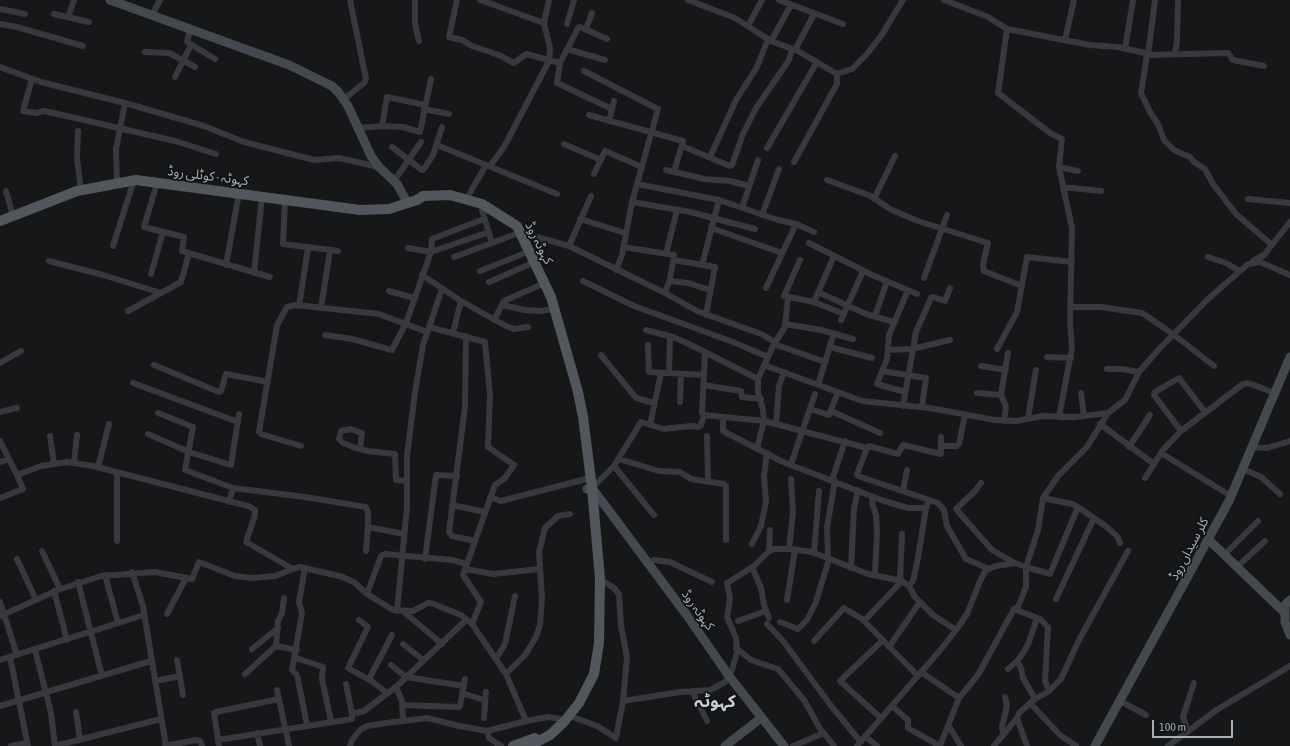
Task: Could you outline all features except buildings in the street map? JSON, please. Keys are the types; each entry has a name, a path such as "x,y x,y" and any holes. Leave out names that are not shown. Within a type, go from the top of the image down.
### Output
{"main road":[{"path":"110,0 290,65 332,86 344,98 367,150 379,167 412,201"},
{"name":"کہوٹہ - کوٹلی روڈ","path":"0,221 81,190 134,180 365,210 389,209 412,201"},
{"name":"کہوٹہ روڈ","path":"412,201 423,196 434,195 467,198 482,204 510,220 519,234 552,310 577,418 588,485 686,614 760,718 784,746"},
{"name":"کہوٹہ روڈ","path":"412,201 454,202 507,224 519,234"},
{"name":"کہوٹہ روڈ","path":"527,252 530,264 552,310"},
{"name":"کلر سیداں روڈ","path":"1095,746 1231,496 1290,357"},
{"path":"513,746 539,736 565,717 587,689 597,662 599,643 600,579 588,485"},
{"path":"529,746 542,743 558,728 581,688 591,661 594,642 594,579 588,485"},
{"path":"1208,540 1285,613"},
{"path":"1290,600 1285,605 1285,622 1290,634"},
{"path":"725,746 760,718"}],"street":[{"path":"68,17 74,0"},
{"path":"152,15 160,0"},
{"path":"344,98 364,83 366,79 350,0"},
{"path":"415,0 415,24 419,41"},
{"path":"457,0 449,37 462,40 472,46 499,55 514,63 526,54 560,63"},
{"path":"480,0 544,23"},
{"path":"467,198 488,166 504,147 548,61 550,48 544,23 547,0"},
{"path":"567,24 574,0"},
{"path":"688,0 735,18 770,40 817,62 837,74 852,69 867,54 881,36 903,0"},
{"path":"748,26 762,0"},
{"path":"779,0 843,24"},
{"path":"944,0 988,17 1007,29 1090,45 1125,48 1148,55 1228,53 1233,60 1264,66"},
{"path":"1065,40 1074,0"},
{"path":"1125,48 1133,0"},
{"path":"1155,0 1148,55 1141,93 1150,112 1158,124 1164,140 1174,150 1190,157 1194,162 1205,169 1236,214 1271,244"},
{"path":"1175,54 1177,41 1178,0"},
{"path":"710,158 736,100 757,67 770,40 791,5"},
{"path":"0,10 25,14"},
{"path":"586,29 592,13"},
{"path":"54,14 89,22"},
{"path":"682,146 730,166 732,165 742,134 756,108 789,60 793,50 814,14"},
{"path":"0,24 18,27 83,46"},
{"path":"607,39 586,29 580,27 578,28 560,63 557,83 612,109"},
{"path":"190,29 186,40 187,42 214,59"},
{"path":"1007,29 998,93 1050,133 1062,138 1059,167 1072,228 1072,307 1070,322 1071,358 1065,380 1059,417"},
{"path":"174,77 192,45"},
{"path":"568,49 605,60"},
{"path":"145,52 168,53 194,67"},
{"path":"767,148 817,62"},
{"path":"0,67 32,79 125,102 204,126 240,141 270,147 306,158 324,161 339,158 379,167"},
{"path":"584,71 657,107 658,109 632,202 623,248 616,270"},
{"path":"794,162 837,84 837,74"},
{"path":"32,79 23,111 36,113 44,111 175,141 216,154"},
{"path":"357,128 382,126 403,128 420,132 431,79"},
{"path":"382,126 387,97 449,114"},
{"path":"609,122 614,101"},
{"path":"117,183 115,160 125,102"},
{"path":"589,115 609,122 683,141 674,172"},
{"path":"392,147 422,170 433,155 442,127"},
{"path":"78,131 76,153 81,190"},
{"path":"394,181 421,142"},
{"path":"564,144 601,160"},
{"path":"437,145 557,194"},
{"path":"594,174 605,151 642,167"},
{"path":"874,198 895,156"},
{"path":"742,208 758,160"},
{"path":"1059,167 1078,171"},
{"path":"762,215 779,169"},
{"path":"666,170 704,179 730,181 749,186"},
{"path":"113,246 134,180"},
{"path":"827,180 874,198 897,212 988,243 983,266 984,271 1022,286"},
{"path":"157,183 144,227 184,237 182,251 270,277"},
{"path":"637,184 719,200 762,215 796,224 814,232"},
{"path":"1063,187 1101,191"},
{"path":"6,191 13,216"},
{"path":"226,265 239,193"},
{"path":"569,246 591,196"},
{"path":"254,273 262,197"},
{"path":"1248,199 1290,203"},
{"path":"285,200 282,243 308,248 338,251"},
{"path":"702,265 719,200"},
{"path":"632,202 677,210 755,229"},
{"path":"666,254 677,210"},
{"path":"325,335 352,339 392,350 406,323 431,252 432,239 483,215 492,243"},
{"path":"924,278 947,215"},
{"path":"580,219 625,232"},
{"path":"892,706 908,720 908,728 940,746 959,698 978,675 1014,609 1018,606 1026,587 1026,567 1038,530 1043,498 1058,476 1087,447 1108,413 1126,400 1140,372 1173,334 1208,298 1248,264 1264,255 1271,244 1290,222"},
{"path":"766,288 796,224"},
{"path":"711,228 782,253"},
{"path":"151,274 163,232"},
{"path":"408,248 431,252 489,232"},
{"path":"454,258 519,234 569,246 665,293 706,315 761,334 775,343 825,362"},
{"path":"809,243 863,271 917,294"},
{"path":"299,306 308,248"},
{"path":"623,248 674,255 670,281 665,293"},
{"path":"321,308 330,251"},
{"path":"480,271 527,252"},
{"path":"128,311 181,282 189,253"},
{"path":"814,302 834,256"},
{"path":"998,349 1017,312 1026,257 1028,256 1072,262"},
{"path":"1208,257 1226,263 1240,271"},
{"path":"674,260 715,267 706,315"},
{"path":"800,260 784,296 814,302 844,314"},
{"path":"49,261 103,275 161,293"},
{"path":"1248,264 1260,262 1290,275"},
{"path":"489,282 530,264"},
{"path":"841,320 863,271"},
{"path":"422,275 442,289 494,320 514,329 528,327"},
{"path":"583,281 634,306 734,342 768,357"},
{"path":"670,281 710,290"},
{"path":"875,316 886,281"},
{"path":"494,320 504,301 540,285"},
{"path":"903,406 916,332 931,298 945,301 950,288"},
{"path":"401,611 402,556 407,507 408,445 421,354 442,289"},
{"path":"905,392 877,386 888,350 889,335 908,290"},
{"path":"389,291 414,298"},
{"path":"818,292 875,316 894,322"},
{"path":"757,448 764,421 761,399 758,392 758,378 785,324 788,296"},
{"path":"452,333 462,301"},
{"path":"502,305 525,310 552,310"},
{"path":"301,446 259,433 278,325 287,307 299,306 372,313 428,329 466,336 482,341 486,344 490,395 488,448 514,465 504,479 495,485 466,566 464,578 481,602 472,624"},
{"path":"1072,307 1101,306 1142,313 1173,334 1214,366"},
{"path":"785,324 834,333 853,339"},
{"path":"646,330 689,344 758,378"},
{"path":"818,385 834,333"},
{"path":"466,336 465,407 452,505 450,535 475,541"},
{"path":"669,373 670,337"},
{"path":"888,350 912,349 950,340"},
{"path":"648,345 649,372 704,375"},
{"path":"830,347 872,358"},
{"path":"0,363 21,351"},
{"path":"490,497 501,501 588,485 614,466 641,422 664,429 690,426 698,427 701,425 704,415 702,413 705,353"},
{"path":"1004,421 1006,407 1001,395 1008,353"},
{"path":"601,355 636,398 654,403"},
{"path":"1047,357 1071,358"},
{"path":"154,365 219,392 221,391 226,374 268,382"},
{"path":"764,365 862,401 868,400 903,406 922,407 1004,421 1016,421 1043,416 1084,416 1108,413"},
{"path":"981,366 1006,370"},
{"path":"1108,369 1122,369 1140,372"},
{"path":"1028,418 1036,370"},
{"path":"882,371 926,378 922,407"},
{"path":"776,424 780,386 784,372"},
{"path":"650,425 661,373"},
{"path":"680,402 681,374"},
{"path":"1181,431 1154,395 1155,392 1179,378 1205,412"},
{"path":"133,383 238,422"},
{"path":"1145,478 1161,453 1181,431 1243,384 1248,383 1275,393"},
{"path":"703,385 741,391 742,397 761,399"},
{"path":"810,409 827,415 831,411 838,392"},
{"path":"977,393 1001,395"},
{"path":"1081,393 1084,416"},
{"path":"791,464 815,394"},
{"path":"0,412 17,408"},
{"path":"831,411 880,433"},
{"path":"158,413 193,427 185,470 233,488 305,497 366,507 368,512 366,551"},
{"path":"148,434 189,452 231,465 239,414"},
{"path":"704,415 764,421 867,448 869,446 898,454 903,445 941,454 941,437"},
{"path":"941,446 959,444 965,415"},
{"path":"1129,447 1150,415"},
{"path":"723,418 723,431 791,464 834,480 873,497 908,508 926,508"},
{"path":"98,467 109,424"},
{"path":"1100,424 1129,447 1154,464"},
{"path":"74,463 77,435"},
{"path":"50,436 54,464"},
{"path":"707,436 708,481"},
{"path":"0,441 23,489 0,498"},
{"path":"780,622 798,629 807,620 816,602 828,558 827,527 834,480 845,441"},
{"path":"1253,447 1267,448 1290,442"},
{"path":"867,448 857,474 858,476 938,503 944,510 947,526 966,559 989,569"},
{"path":"360,449 395,454 396,480 407,481"},
{"path":"752,544 762,526 766,502 764,476 767,453"},
{"path":"1161,453 1231,496"},
{"path":"619,458 659,471 680,472 691,479 724,484 726,486 726,540"},
{"path":"0,462 9,459"},
{"path":"17,475 41,466 74,463 98,467 255,510 246,542 293,569"},
{"path":"614,466 654,515"},
{"path":"1243,469 1261,477 1280,494"},
{"path":"903,492 908,470"},
{"path":"117,472 117,541"},
{"path":"425,559 435,477 438,475 456,476"},
{"path":"787,600 792,549 793,512 791,480"},
{"path":"981,483 975,491 956,509 992,550 1015,563 1050,574 1078,507"},
{"path":"229,502 233,488"},
{"path":"851,568 854,508 858,490"},
{"path":"814,553 819,491"},
{"path":"873,497 872,503 876,515 877,532 875,575"},
{"path":"1043,498 1072,504 1078,507 1117,536 1120,543"},
{"path":"909,586 913,581 926,508 929,500"},
{"path":"452,505 485,512"},
{"path":"506,674 524,655 536,638 540,626 542,599 539,552 545,528 558,516 570,514"},
{"path":"1056,599 1094,518"},
{"path":"1224,555 1258,520"},
{"path":"368,528 404,534"},
{"path":"623,701 714,689 725,682 734,663 736,648 736,638 727,617 730,599 727,583 761,561 768,551 770,530"},
{"path":"864,621 901,581 902,534"},
{"path":"1237,567 1265,541"},
{"path":"768,551 792,549 814,553 851,568 901,581 909,586 920,602 933,616 956,630"},
{"path":"42,551 57,590 67,640"},
{"path":"994,746 1020,713 1032,701 1049,691 1061,679 1079,640 1128,551"},
{"path":"367,594 381,556 391,554 425,559 452,560 488,574 539,569"},
{"path":"18,559 36,600"},
{"path":"648,563 654,560 670,562 712,582"},
{"path":"3,615 57,590 78,582 105,576 132,572 155,572 192,579 199,562 234,576 252,578 274,576 293,569 305,568 343,577 355,583 367,594 389,608 401,611 413,611 428,603 431,603 453,611 472,624 506,674 526,721"},
{"path":"861,741 920,674 956,630 967,614 986,570 1015,563"},
{"path":"752,567 761,588 768,621 832,707 861,741 876,746"},
{"path":"305,568 299,602 303,609 296,658 292,670 297,675 299,682 307,725"},
{"path":"132,572 144,615 166,746 196,740 200,740 202,746"},
{"path":"105,576 118,623"},
{"path":"167,614 186,578"},
{"path":"600,579 614,588 620,599 621,626 627,664 616,746"},
{"path":"78,582 102,676"},
{"path":"496,659 505,644 515,596"},
{"path":"246,674 276,646 284,598"},
{"path":"0,602 17,655"},
{"path":"889,647 920,602"},
{"path":"814,641 844,608 864,621 882,641 920,674 959,698"},
{"path":"1014,609 1045,622 1048,627 1045,681 1049,691"},
{"path":"401,611 442,644"},
{"path":"738,621 766,611"},
{"path":"0,660 144,615"},
{"path":"1008,669 1017,661 1029,642 1037,618"},
{"path":"359,620 368,626 348,668 369,679 387,693"},
{"path":"352,714 364,711 396,687 466,620"},
{"path":"252,649 278,628"},
{"path":"369,679 392,635"},
{"path":"881,718 840,681 882,641"},
{"path":"403,644 423,660"},
{"path":"276,646 297,650"},
{"path":"736,648 751,660 778,670 804,700 824,733 834,746"},
{"path":"35,650 51,713 55,745 84,742 162,719"},
{"path":"10,657 20,700 27,745 11,746"},
{"path":"296,658 323,667 322,679 331,721"},
{"path":"177,660 183,695"},
{"path":"0,706 151,661"},
{"path":"1017,661 1021,668 1023,678 1032,701 1060,735 1076,746"},
{"path":"391,665 406,677 464,686"},
{"path":"1168,746 1218,709 1290,666"},
{"path":"155,681 180,676"},
{"path":"402,705 458,707 460,706 465,679"},
{"path":"1188,732 1183,718 1194,683"},
{"path":"279,700 214,713 218,743 257,733 352,718 346,684"},
{"path":"396,687 402,705 404,720"},
{"path":"277,690 289,746"},
{"path":"692,691 707,721"},
{"path":"484,718 484,700 486,692"},
{"path":"462,693 484,700"},
{"path":"1003,735 1002,727 1007,706 1005,697"},
{"path":"1120,702 1146,715"},
{"path":"76,712 84,742"},
{"path":"350,746 352,740 360,730 367,726 428,718 487,731 548,717 565,717 597,726 616,738"},
{"path":"1017,718 1027,746"},
{"path":"948,725 961,746"},
{"path":"487,731 489,738 501,746"},
{"path":"257,733 260,746"},
{"path":"793,746 824,733"}],"district":[{"name":"کہوٹہ","path":"715,702"}]}
